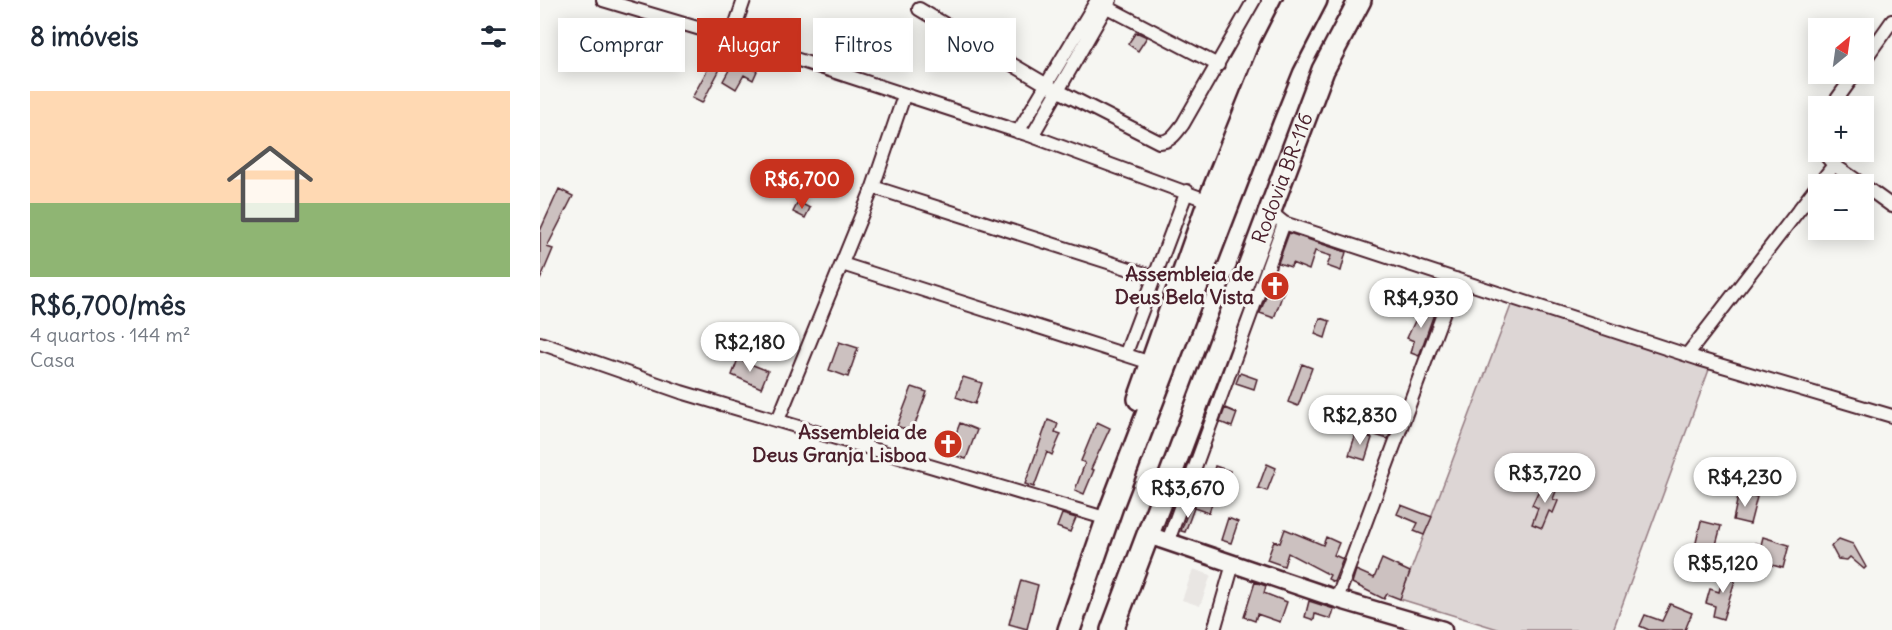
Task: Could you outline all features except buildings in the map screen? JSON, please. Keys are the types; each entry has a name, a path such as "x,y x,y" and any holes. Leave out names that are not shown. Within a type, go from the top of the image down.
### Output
{"highway":[{"path":"1110,513 1122,450 1151,363 1218,204 1271,48 1295,0"},
{"name":"Rodovia BR-116","path":"1069,630 1218,204 1316,0"},
{"name":"Rodovia BR-116","path":"1113,630 1158,538 1276,217 1323,70 1360,0"}],"street":[{"path":"738,18 744,0"},
{"path":"919,9 1053,87 1159,142 1164,142 1173,138 1183,124 1254,0"},
{"path":"607,1 697,28"},
{"path":"1032,136 1053,87 1100,2 1218,65"},
{"path":"1874,46 1892,21"},
{"path":"801,61 1032,136 1218,204"},
{"path":"1018,132 1053,87"},
{"path":"778,420 873,187 904,96"},
{"path":"1831,162 1847,174"},
{"path":"1827,174 1834,165"},
{"path":"873,187 1155,277"},
{"path":"1126,353 1187,191"},
{"path":"1874,193 1892,206"},
{"path":"1687,355 1808,198"},
{"path":"1276,217 1687,355 1892,416"},
{"path":"842,264 1126,353 1151,363"},
{"path":"1336,599 1456,279"},
{"path":"540,343 681,392 1110,513"},
{"path":"1158,538 1336,599 1443,630"},
{"path":"1214,630 1233,564"}],"shaded area":[{"path":"1512,303 1710,367 1613,630 1501,630 1400,599"},
{"path":"1193,569 1211,575 1200,606 1182,600"}],"place":[{"name":"Assembleia de Deus Bela Vista","path":"1275,286"},
{"name":"Assembleia de Deus Granja Lisboa","path":"948,444"}]}
